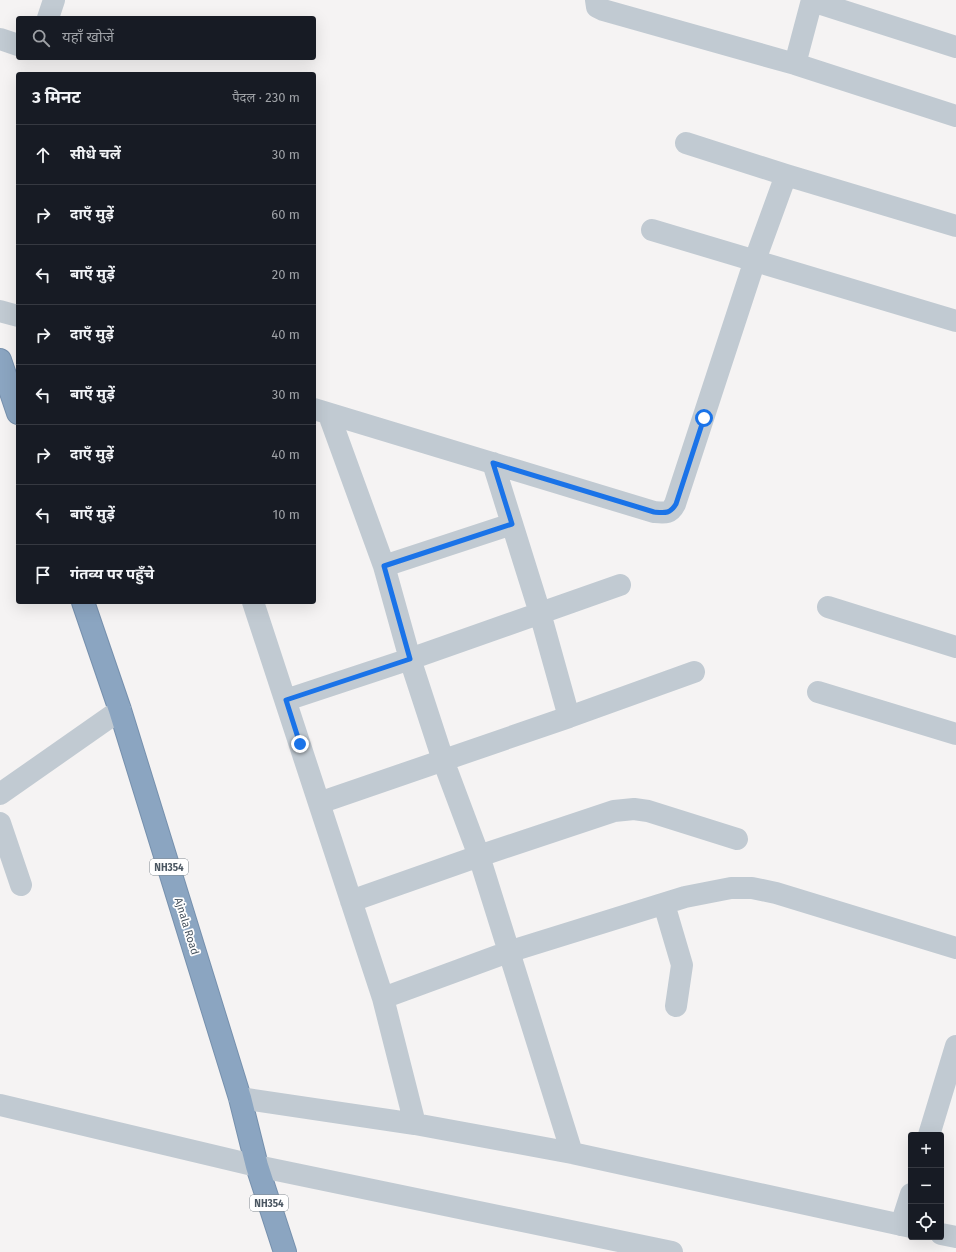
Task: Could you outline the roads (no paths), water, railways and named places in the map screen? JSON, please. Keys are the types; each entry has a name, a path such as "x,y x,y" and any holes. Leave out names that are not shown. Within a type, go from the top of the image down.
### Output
{"highway":[{"path":"0,360 16,406"},
{"name":"Ajnala Road","path":"84,604 120,710 240,1098 253,1151 285,1252"}],"street":[{"path":"49,16 54,0"},
{"path":"596,0 597,7 603,10 794,64 956,116"},
{"path":"794,64 812,0 956,47"},
{"path":"0,39 16,44"},
{"path":"686,143 786,175 956,226"},
{"path":"322,412 654,512 666,513 671,511 676,504 755,260 786,175"},
{"path":"652,230 956,321"},
{"path":"0,311 16,315"},
{"path":"322,412 384,566 410,659 443,760 478,856 572,1153"},
{"path":"493,463 540,613 568,717"},
{"path":"384,566 512,524"},
{"path":"286,700 410,659 620,586"},
{"path":"254,604 383,998 416,1124"},
{"path":"828,607 956,647"},
{"path":"319,803 694,672"},
{"path":"818,692 956,734"},
{"path":"0,794 120,710"},
{"path":"351,902 478,856 614,811 634,809 648,811 737,839"},
{"path":"0,824 21,885"},
{"path":"383,998 508,952 686,897 731,888 752,888 776,893 956,948"},
{"path":"664,904 682,966 676,1006"},
{"path":"930,1132 956,1046"},
{"path":"240,1098 416,1124 572,1153 906,1226 909,1204"},
{"path":"0,1105 253,1151 672,1252"},
{"path":"944,1235 956,1237"}]}
